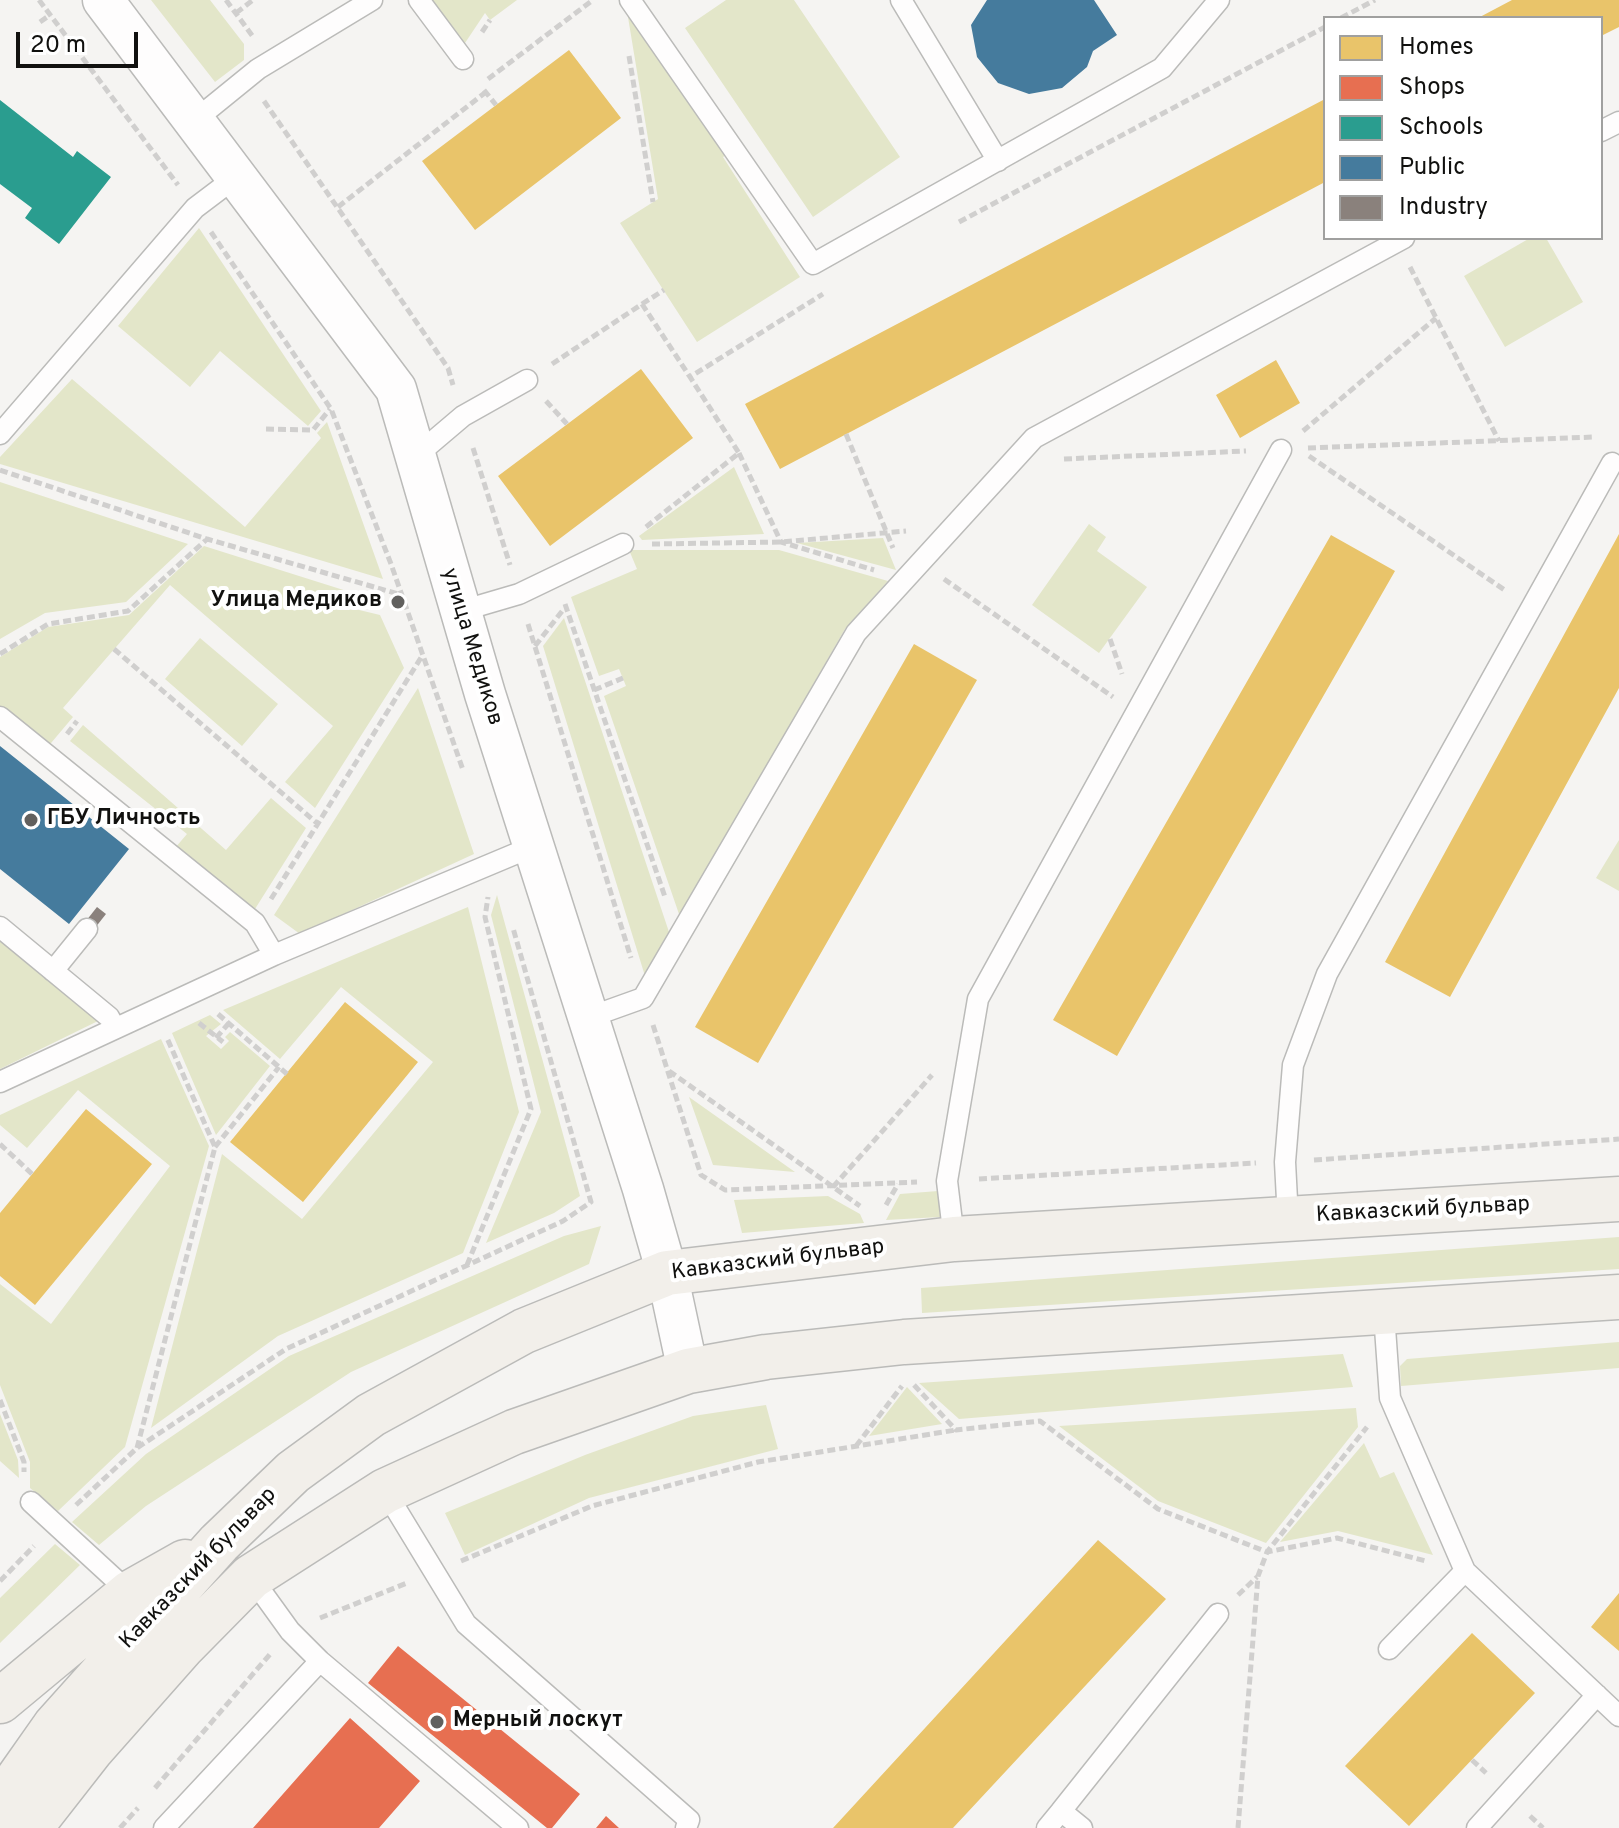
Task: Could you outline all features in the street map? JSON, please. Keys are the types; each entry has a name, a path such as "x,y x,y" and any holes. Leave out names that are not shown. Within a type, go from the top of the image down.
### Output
{"main road":[{"name":"Кавказский бульвар","path":"0,1812 5,1797 55,1726 219,1543 293,1472 371,1415 524,1331 667,1273 954,1239 1619,1199"},
{"name":"Кавказский бульвар","path":"30,1828 91,1750 173,1657 251,1577 385,1491 514,1432 688,1371 766,1357 904,1342 1619,1297"},
{"path":"0,1701 130,1593 219,1543"}],"street":[{"name":"улица Медиков","path":"103,0 396,389 461,611 590,1017 667,1273 688,1371"}],"lane":[{"path":"194,121 258,69 372,0"},
{"path":"419,0 463,59"},
{"path":"630,0 813,264 1162,68 1219,0"},
{"path":"901,0 998,161"},
{"path":"0,434 93,341 195,208 236,177"},
{"path":"590,1017 643,998 856,633 1034,438 1401,240"},
{"path":"417,455 463,416 527,380"},
{"path":"954,1239 947,1181 978,999 1281,450"},
{"path":"1288,1219 1285,1162 1293,1065 1327,974 1612,463"},
{"path":"461,611 519,594 623,544"},
{"path":"0,717 255,923 274,955"},
{"path":"0,1082 274,955 534,846"},
{"path":"0,927 109,1017 115,1028"},
{"path":"53,971 87,929"},
{"path":"1384,1314 1390,1398 1460,1576 1619,1716"},
{"path":"385,1491 466,1624 689,1820 686,1828"},
{"path":"28,1492 130,1593"},
{"path":"1389,1649 1460,1576"},
{"path":"251,1577 290,1631 320,1661 518,1828"},
{"path":"1047,1828 1218,1614"},
{"path":"164,1828 320,1661"},
{"path":"1477,1828 1597,1695"},
{"path":"1061,1811 1082,1828"}],"path":[{"path":"39,0 195,208 331,409 402,595 464,773"},
{"path":"226,0 255,40 258,92 448,368 701,1175 725,1190 832,1188 1619,1139"},
{"path":"236,13 253,0"},
{"path":"481,84 593,0"},
{"path":"1345,16 1375,0"},
{"path":"40,22 50,15"},
{"path":"956,223 1323,28"},
{"path":"628,47 653,202"},
{"path":"338,207 486,92"},
{"path":"1401,240 1436,318 1499,441"},
{"path":"527,380 664,290"},
{"path":"690,377 830,290"},
{"path":"642,304 739,453 781,542 905,579"},
{"path":"1034,438 1057,459 1281,450 1436,318"},
{"path":"266,429 313,430 331,409"},
{"path":"846,434 905,579"},
{"path":"1531,608 1299,449 1604,436"},
{"path":"623,544 739,453"},
{"path":"0,470 207,539 402,595"},
{"path":"623,544 781,542 953,527"},
{"path":"0,654 48,624 128,611 207,539"},
{"path":"920,563 1136,713"},
{"path":"556,576 679,937"},
{"path":"535,647 566,606"},
{"path":"114,649 318,824"},
{"path":"255,923 423,655"},
{"path":"594,690 623,678"},
{"path":"67,1513 137,1448 286,1349 563,1221 591,1202 494,861"},
{"path":"467,1266 531,1109 485,917 489,888"},
{"path":"194,993 287,1074"},
{"path":"192,1018 223,1042"},
{"path":"216,1038 229,1023"},
{"path":"832,1188 973,1030"},
{"path":"163,1031 215,1147"},
{"path":"137,1448 215,1147 279,1067"},
{"path":"668,1070 866,1211"},
{"path":"0,1144 32,1174"},
{"path":"856,1446 908,1379 956,1430"},
{"path":"0,1400 24,1462 28,1492"},
{"path":"150,1793 290,1631 592,1506 758,1462 956,1430 1040,1421 1158,1509 1267,1552 1337,1538 1438,1564 1460,1576"},
{"path":"1238,1828 1258,1576 1267,1552 1367,1427"},
{"path":"0,1581 44,1535"},
{"path":"120,1828 140,1805"}],"green space":[{"path":"151,0 210,0 244,44 244,60 215,82"},
{"path":"431,0 517,0 490,20 485,13 463,46"},
{"path":"726,0 794,0 900,157 813,217 685,28"},
{"path":"626,5 728,154 723,157 800,277 697,342 620,223 658,199"},
{"path":"199,228 321,411 308,426 220,351 190,387 118,326"},
{"path":"1527,240 1547,240 1583,302 1505,347 1464,276"},
{"path":"72,379 245,527 321,438 317,433 327,422 383,579 0,464 0,457"},
{"path":"734,467 764,534 642,540 639,536"},
{"path":"0,482 188,544 126,602 45,613 0,639"},
{"path":"1089,524 1106,537 1097,551 1147,587 1099,653 1032,605"},
{"path":"883,538 896,570 797,543"},
{"path":"204,546 353,593 351,608 380,615 404,668 315,808 285,782 333,726 170,585 63,708 73,717 46,749 0,711 0,657 48,627 129,615"},
{"path":"629,550 779,550 888,581 845,629 680,917 604,696 626,686 619,669 599,676 571,597 637,569"},
{"path":"564,618 670,935 645,976 543,646"},
{"path":"200,638 278,704 242,746 165,679"},
{"path":"418,688 474,854 300,934 274,915"},
{"path":"83,725 226,850 271,798 306,828 255,909 175,848 187,834 70,741"},
{"path":"1619,840 1619,891 1596,878"},
{"path":"497,895 580,1196 554,1213 486,1243 541,1112 491,915"},
{"path":"468,907 519,1112 463,1253 278,1336 151,1428 222,1154 302,1219 433,1062 341,987 280,1059 223,1010"},
{"path":"0,939 98,1021 0,1069"},
{"path":"210,1015 221,1024 206,1036 221,1049 229,1041 225,1037 230,1032 270,1066 216,1135 172,1033"},
{"path":"161,1039 209,1146 125,1447 58,1511 30,1488 30,1462 0,1385 0,1284 51,1324 170,1166 78,1090 27,1148 0,1125 0,1115"},
{"path":"689,1097 795,1172 713,1165"},
{"path":"938,1191 940,1217 886,1220 900,1194"},
{"path":"828,1196 860,1214 864,1223 742,1233 734,1200"},
{"path":"601,1226 589,1264 351,1372 146,1506 99,1545 72,1522 146,1454 289,1356 564,1236"},
{"path":"1619,1237 1619,1269 922,1313 921,1288"},
{"path":"1619,1342 1619,1368 1401,1386 1400,1366 1407,1359"},
{"path":"1343,1354 1353,1387 959,1419 919,1383"},
{"path":"907,1387 942,1424 869,1436"},
{"path":"766,1405 778,1449 589,1498 465,1555 445,1513 585,1455 693,1416"},
{"path":"1356,1408 1358,1427 1266,1543 1158,1501 1059,1426"},
{"path":"0,1414 18,1460 19,1478 0,1461"},
{"path":"1364,1443 1380,1478 1394,1472 1433,1555 1338,1531 1280,1542"},
{"path":"55,1544 80,1565 0,1643 0,1598"}],"building: Homes":[{"path":"1512,0 1619,0 1619,27 1603,35 1603,16 1482,16"},
{"path":"569,50 621,118 475,230 422,161"},
{"path":"1323,100 1323,183 780,469 745,404"},
{"path":"1276,360 1300,403 1240,438 1216,395"},
{"path":"641,369 693,438 550,546 498,476"},
{"path":"1619,534 1619,688 1450,997 1385,962"},
{"path":"1331,535 1395,571 1117,1056 1053,1020"},
{"path":"914,644 977,680 758,1063 695,1027"},
{"path":"345,1002 418,1062 303,1202 230,1142"},
{"path":"86,1109 152,1164 35,1305 0,1276 0,1213"},
{"path":"1098,1540 1166,1599 953,1828 833,1828"},
{"path":"1619,1593 1619,1651 1591,1627"},
{"path":"1472,1633 1535,1693 1409,1826 1345,1766"}],"building: Shops":[{"path":"398,1646 580,1794 552,1828 547,1828 368,1683"},
{"path":"350,1718 420,1781 379,1828 253,1828"},
{"path":"606,1816 619,1828 596,1828"}],"building: Schools":[{"path":"0,100 73,157 77,151 111,177 59,244 25,218 32,208 0,184"}],"building: Public":[{"path":"987,0 1094,0 1117,35 1093,51 1087,67 1062,88 1029,94 998,83 977,57 971,25"},
{"path":"0,746 129,849 69,924 0,869"}],"building: Industry":[{"path":"97,907 106,914 91,933 82,926"}],"place":[{"name":"Улица Медиков","path":"398,602"},
{"name":"ГБУ Личность","path":"31,820"},
{"name":"Мерный лоскут","path":"437,1722"}]}
